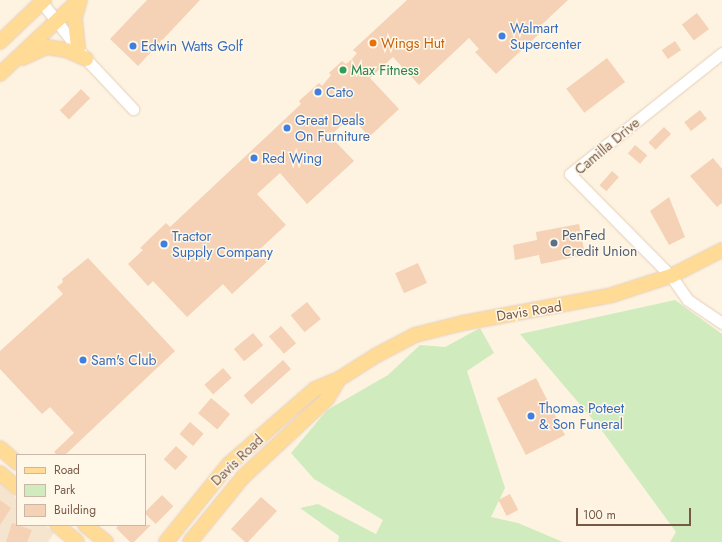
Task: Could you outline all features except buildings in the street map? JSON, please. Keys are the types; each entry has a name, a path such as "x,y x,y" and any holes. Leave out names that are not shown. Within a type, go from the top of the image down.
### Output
{"main road":[{"path":"5,69 55,20 80,0"},
{"path":"5,69 47,47 82,54 75,17 80,0"},
{"path":"0,42 42,1"},
{"name":"Davis Road","path":"166,542 229,464 315,389 339,379 377,355 415,335 463,322 612,295 671,276 722,250"},
{"name":"Davis Road","path":"190,542 243,477 327,399 339,379"},
{"path":"0,448 16,462"},
{"path":"0,472 16,487"},
{"path":"58,526 77,542"},
{"path":"86,526 106,542"}],"street":[{"path":"42,1 82,54 133,110"},
{"name":"Camilla Drive","path":"671,276 570,174 719,55"},
{"path":"671,276 688,300 722,323"}],"shaded area":[{"path":"0,483 16,498 16,526 46,526 54,533 48,542 0,542"}],"green space":[{"path":"675,300 722,334 722,542 670,542 676,532 600,428 520,334"},
{"path":"480,328 494,353 467,371 505,488 491,517 518,523 563,542 338,542 339,536 300,508 318,504 376,534 383,520 314,479 291,453 327,410 388,375 420,345 445,347"}],"place":[{"name":"Walmart Supercenter","path":"502,36"},
{"name":"Wings Hut","path":"373,43"},
{"name":"Edwin Watts Golf","path":"133,46"},
{"name":"Max Fitness","path":"343,70"},
{"name":"Cato","path":"318,92"},
{"name":"Great Deals On Furniture","path":"287,128"},
{"name":"Red Wing","path":"254,158"},
{"name":"PenFed Credit Union","path":"554,243"},
{"name":"Tractor Supply Company","path":"164,244"},
{"name":"Sam's Club","path":"83,360"},
{"name":"Thomas Poteet & Son Funeral","path":"531,416"}]}
